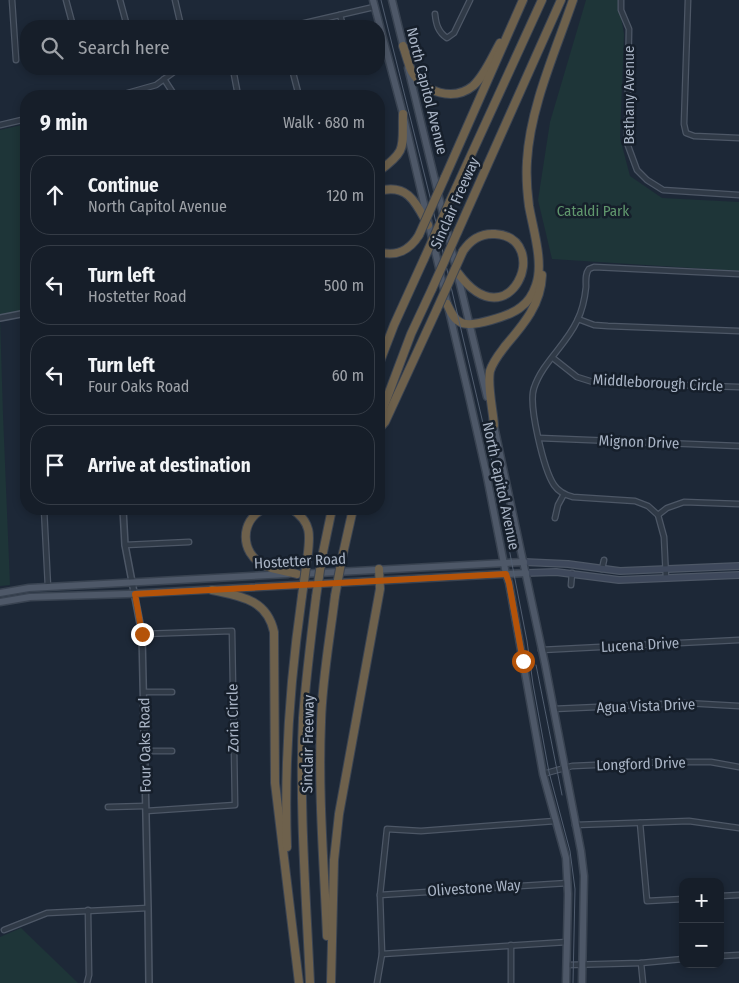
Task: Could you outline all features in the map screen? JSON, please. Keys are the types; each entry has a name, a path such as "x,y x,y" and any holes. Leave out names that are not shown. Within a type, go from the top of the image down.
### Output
{"highway":[{"path":"385,253 392,254 403,251 413,244 420,235 523,0"},
{"name":"Sinclair Freeway","path":"385,348 450,200 542,0"},
{"name":"Sinclair Freeway","path":"385,403 411,334 561,0"},
{"path":"494,425 490,370 498,355 530,315 539,296 542,270 527,194 527,160 535,110 573,0"},
{"path":"403,46 411,70 427,88 446,94 459,92 471,87 481,76 518,11"},
{"path":"385,167 395,160 402,150 403,114"},
{"path":"385,190 390,189 406,193 415,201 428,225"},
{"path":"385,422 463,251 470,242 481,235 494,234 507,237 520,250 524,264 522,275 516,286 502,296 483,296 471,289 458,274"},
{"path":"447,304 458,321 463,324 510,314 525,304 535,288 538,277 537,248"},
{"path":"254,515 248,524 245,534 248,550 261,564 297,574"},
{"path":"293,934 286,827 286,757 292,674 308,560 309,529 299,515"},
{"name":"Sinclair Freeway","path":"310,983 303,840 303,718 316,597 331,515"},
{"name":"Sinclair Freeway","path":"330,983 320,769 321,720 325,671 335,596 352,515"},
{"path":"330,983 334,860 338,824 380,589 379,569"},
{"path":"212,590 240,596 251,601 265,611 273,626 276,783 299,983"}],"main road":[{"name":"North Capitol Avenue","path":"392,0 494,425 524,562 576,825 584,876 582,983"},
{"name":"North Capitol Avenue","path":"374,3 378,20"},
{"name":"North Capitol Avenue","path":"385,45 403,114 486,472 509,583 543,774 566,858 568,883 566,983"},
{"name":"Hostetter Road","path":"0,592 48,587 504,562 568,564 620,571 739,566"},
{"name":"Hostetter Road","path":"0,602 30,597 135,594 537,572 572,573 619,580 739,575"}],"street":[{"path":"12,0 16,60"},
{"path":"66,0 71,20"},
{"path":"120,0 125,20"},
{"path":"175,0 180,20"},
{"path":"435,14 441,34 447,38 454,33 470,0"},
{"name":"Bethany Avenue","path":"621,0 621,10 629,29 626,144 637,170 647,180 664,190 739,195"},
{"path":"688,0 684,124 686,133 694,136 739,138"},
{"path":"318,20 340,15 374,3"},
{"path":"340,15 341,20"},
{"path":"144,90 170,75"},
{"path":"234,75 237,90"},
{"path":"294,75 297,90"},
{"path":"164,79 171,90"},
{"path":"0,125 20,120"},
{"path":"666,578 664,536 658,515 648,506 635,501 573,497 564,494 554,486 547,472 532,408 533,390 540,374 566,341 578,319 586,289 586,273 589,268 739,274"},
{"path":"0,318 20,314"},
{"path":"578,319 594,325 739,331"},
{"name":"Middleborough Circle","path":"553,358 577,376 594,382 739,388"},
{"name":"Mignon Drive","path":"539,438 739,446"},
{"path":"555,518 558,505 564,494"},
{"path":"658,515 668,508 684,502 739,504"},
{"path":"44,515 48,587"},
{"name":"Four Oaks Road","path":"124,515 126,545 142,634 148,983"},
{"path":"126,545 189,542"},
{"path":"602,570 604,560"},
{"path":"571,585 572,573"},
{"name":"Zoria Circle","path":"142,634 232,631 235,805 145,809"},
{"name":"Lucena Drive","path":"541,650 739,640"},
{"path":"144,692 172,692"},
{"name":"Agua Vista Drive","path":"553,709 686,703 739,706"},
{"path":"145,751 172,751"},
{"name":"Longford Drive","path":"543,774 572,766 664,762 711,762 739,767"},
{"path":"108,806 145,809"},
{"path":"377,983 382,954 380,895 387,829 421,831 555,821"},
{"path":"576,825 689,821 739,828"},
{"path":"640,822 647,901 679,899"},
{"name":"Olivestone Way","path":"380,895 568,883"},
{"path":"724,896 739,895"},
{"path":"4,930 47,913 148,908"},
{"path":"87,983 89,976 88,910"},
{"path":"382,954 567,942"},
{"path":"511,945 511,983"},
{"path":"724,956 739,955"},
{"path":"567,965 641,963 679,959"},
{"path":"641,963 643,983"}],"green space":[{"name":"Cataldi Park","path":"586,0 618,0 624,34 620,138 630,176 662,198 739,202 739,271 552,259 538,200 550,122"},
{"path":"20,125 20,312 0,316 0,130"},
{"path":"0,316 10,585 0,586"},
{"path":"21,928 78,983 0,983 0,937"}],"tram line":[{"path":"381,0 430,197 493,466 527,641 549,772 570,851 575,889 573,983"},
{"path":"536,665 562,795"}],"route":[{"path":"142,634 135,594 506,574 523,661"}]}
